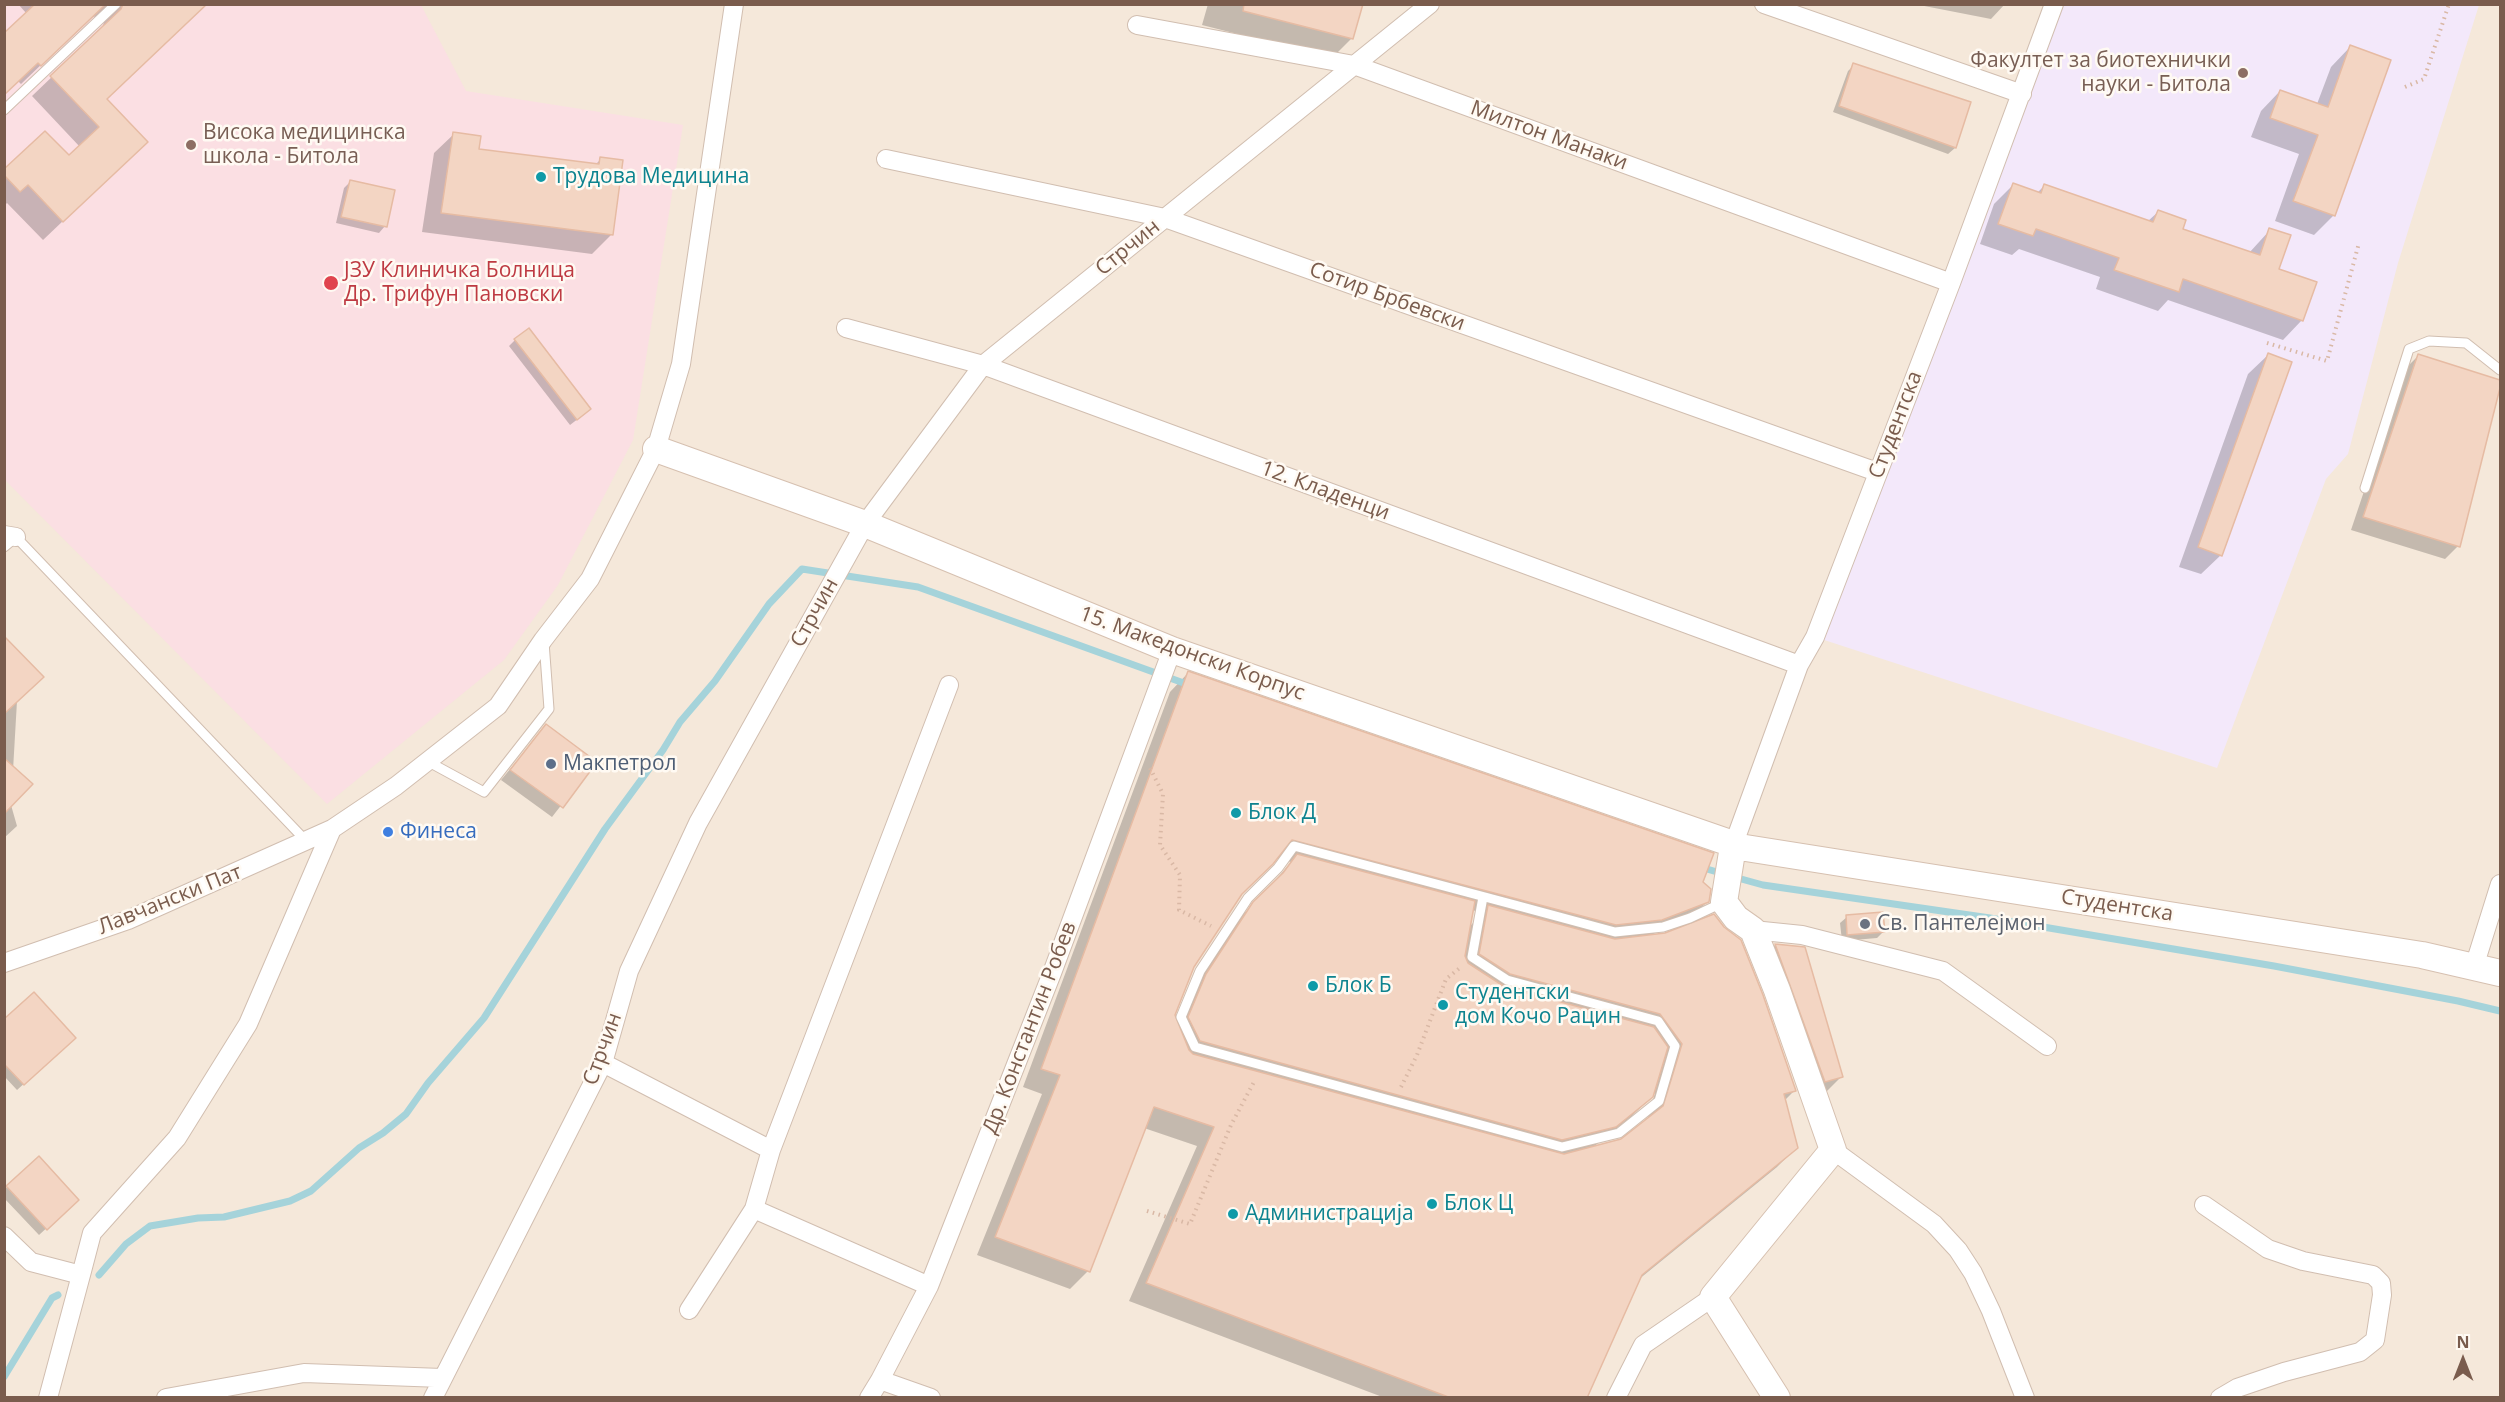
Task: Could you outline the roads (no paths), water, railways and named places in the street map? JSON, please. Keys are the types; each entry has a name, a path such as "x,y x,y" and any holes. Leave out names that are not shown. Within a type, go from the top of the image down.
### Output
{"street":[{"name":"Лавчански Пат","path":"4,963 128,920 332,829 396,786 498,706 543,640 590,579 657,449 681,364 734,4"},
{"name":"Стрчин","path":"433,1398 603,1063 629,970 698,823 865,524 983,365 1430,4"},
{"path":"1764,4 2022,94"},
{"name":"Студентска","path":"2054,4 1951,283 1815,637 1799,665 1733,845 2410,953 2500,973"},
{"name":"Милтон Манаки","path":"1137,25 1354,65 1951,283"},
{"name":"Сотир Брбевски","path":"886,159 1166,218 1877,472"},
{"name":"12. Кладенци","path":"846,328 983,365 1799,665"},
{"name":"15. Македонски Корпус","path":"657,449 865,524 1172,650 1733,845"},
{"name":"Др. Константин Робев","path":"869,1398 929,1286 1052,973 1172,650"},
{"path":"689,1310 754,1209 771,1150 949,685"},
{"path":"48,1398 92,1233 177,1138 248,1024 332,829"},
{"path":"1733,845 1724,901 1736,918 1753,930 1802,935 1943,970 2047,1046"},
{"path":"2474,967 2500,884"},
{"path":"1753,930 1777,990 1833,1150 1935,1224 1958,1250 1973,1273 1991,1311 2025,1398"},
{"path":"603,1063 771,1150"},
{"path":"1616,1398 1642,1345 1713,1297 1833,1150"},
{"path":"2204,1205 2268,1250 2303,1261 2373,1275 2381,1283 2382,1295 2375,1340 2360,1352 2284,1372 2237,1388 2220,1398"},
{"path":"754,1209 929,1286"},
{"path":"4,1236 31,1262 81,1275"},
{"path":"1713,1297 1777,1398"},
{"path":"166,1398 304,1373 442,1378"},
{"path":"880,1380 931,1398"}],"lane":[{"path":"4,110 116,4"},
{"path":"2365,488 2409,349 2429,341 2466,343 2500,370"},
{"path":"8,540 307,842"},
{"path":"427,761 484,792 549,710 543,640"},
{"path":"1483,897 1472,957 1507,980 1658,1021 1675,1046 1659,1101 1619,1133 1562,1148 1195,1047 1181,1017 1200,970 1248,898 1278,868 1294,846 1615,932 1663,927 1690,918 1724,901"}],"waterway":[{"path":"99,1275 126,1244 150,1226 198,1218 224,1217 290,1201 311,1191 359,1148 383,1133 406,1114 428,1083 484,1018 605,829 663,750 680,722 715,681 769,604 802,569 918,587 1192,686"},
{"path":"1700,867 1724,874"},
{"path":"1734,877 1763,885 1990,918 2274,966 2500,1011"},
{"path":"4,1377 52,1298 58,1295"}],"place":[{"name":"Факултет за биотехнички науки - Битола","path":"2243,73"},
{"name":"Висока медицинска школа - Битола","path":"191,145"},
{"name":"Трудова Медицина","path":"541,177"},
{"name":"ЈЗУ Клиничка Болница Др. Трифун Пановски","path":"331,283"},
{"name":"Макпетрол","path":"551,764"},
{"name":"Блок Д","path":"1236,813"},
{"name":"Финеса","path":"388,832"},
{"name":"Св. Пантелејмон","path":"1865,924"},
{"name":"Блок Б","path":"1313,986"},
{"name":"Студентски дом Кочо Рацин","path":"1443,1005"},
{"name":"Блок Ц","path":"1432,1204"},
{"name":"Администрација","path":"1233,1214"}]}
